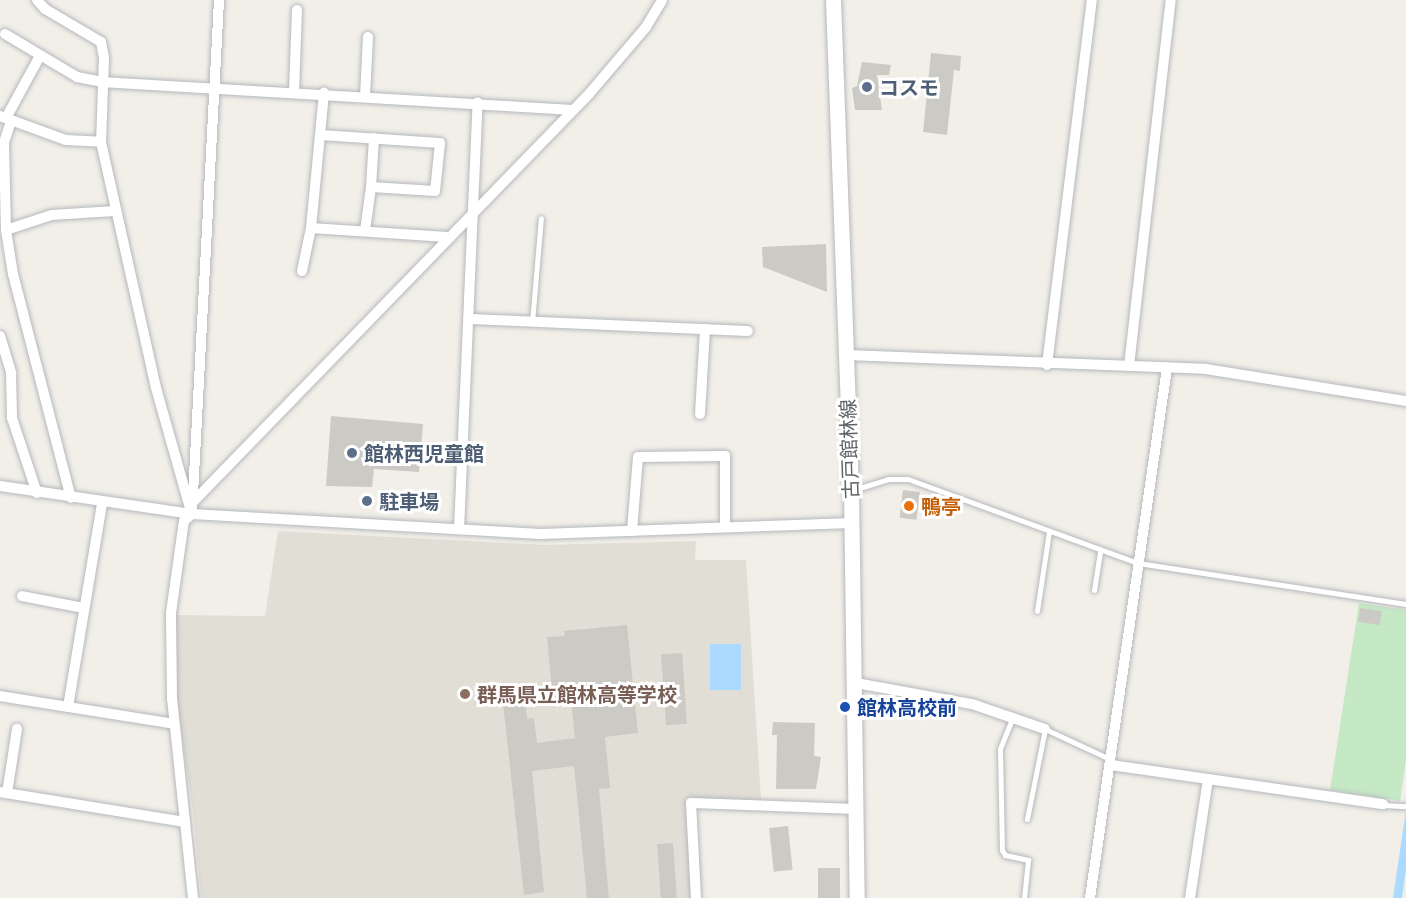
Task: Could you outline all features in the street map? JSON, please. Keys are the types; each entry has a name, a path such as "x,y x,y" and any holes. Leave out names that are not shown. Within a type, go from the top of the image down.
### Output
{"main road":[{"name":"古戸館林線","path":"833,0 852,523 858,808 857,898"}],"street":[{"path":"37,0 45,9 101,42 100,142 158,398 193,508"},
{"path":"193,508 219,0"},
{"path":"193,898 174,724 171,613 184,521 193,508 371,322 447,237 572,110 646,27 662,0"},
{"path":"1047,365 1092,0"},
{"path":"1129,366 1170,0"},
{"path":"294,92 297,10"},
{"path":"5,34 77,77 102,82 478,102 572,110"},
{"path":"365,96 368,37"},
{"path":"40,56 6,118 3,143 6,230 13,274 71,498"},
{"path":"303,270 311,228 324,93"},
{"path":"459,529 478,102"},
{"path":"6,118 66,140 100,142"},
{"path":"321,135 440,143 435,191 370,187"},
{"path":"365,231 374,138"},
{"path":"6,230 52,215 114,211"},
{"path":"311,228 447,237"},
{"path":"470,319 748,331"},
{"path":"700,414 705,329"},
{"path":"0,336 12,373 12,418 37,493"},
{"path":"845,355 1047,365 1206,369 1406,401"},
{"path":"1090,898 1167,368"},
{"path":"632,531 639,457 725,456 725,527"},
{"path":"0,486 102,504 193,508 540,534 852,523"},
{"path":"68,707 102,504"},
{"path":"22,596 84,608"},
{"path":"856,683 972,704 1045,729"},
{"path":"0,696 174,724"},
{"path":"17,729 4,792 185,822"},
{"path":"1111,762 1208,779 1383,804"},
{"path":"1190,898 1208,779"},
{"path":"696,898 691,804 858,808"}],"lane":[{"path":"532,322 540,218"},
{"path":"851,490 888,479 908,479 1100,552 1138,563 1406,604"},
{"path":"1037,611 1048,532"},
{"path":"1094,590 1100,552"},
{"path":"1013,717 1000,748 1002,850 1005,855 1028,860 1024,898"},
{"path":"1027,819 1045,729 1111,762"},
{"path":"1383,804 1406,806"}],"shaded area":[{"name":"群馬県立館林高等学校","path":"278,531 544,545 696,541 695,560 746,560 761,800 685,798 692,898 201,898 194,819 172,667 176,615 265,616"}],"green space":[{"path":"1359,603 1406,610 1406,760 1400,801 1330,790"}],"water":[{"path":"710,644 741,644 741,690 710,690"},
{"path":"1406,810 1406,869 1402,898 1393,898"}],"building":[{"path":"931,53 961,56 960,71 954,70 947,135 923,132"},
{"path":"862,62 891,65 889,75 877,75 882,110 855,110 852,88 857,86"},
{"path":"826,244 827,292 763,267 762,247"},
{"path":"331,416 423,424 419,472 374,469 372,487 326,486"},
{"path":"903,490 920,492 916,520 900,518"},
{"path":"1360,608 1382,611 1380,625 1358,622"},
{"path":"627,625 638,733 605,737 610,788 599,789 609,898 587,898 574,766 532,771 544,892 524,895 502,694 525,695 527,719 534,718 537,743 575,738 571,699 553,701 547,637 565,636 564,631"},
{"path":"682,653 687,724 666,725 661,654"},
{"path":"773,722 815,723 814,756 821,757 816,789 776,789 777,735 772,735"},
{"path":"788,826 793,870 774,872 769,828"},
{"path":"673,843 677,898 661,898 657,844"},
{"path":"818,868 840,868 840,898 818,898"}],"place":[{"name":"コスモ","path":"867,87"},
{"name":"館林西児童館","path":"352,453"},
{"name":"駐車場","path":"367,501"},
{"name":"鴨亭","path":"909,506"},
{"name":"群馬県立館林高等学校","path":"465,694"},
{"name":"館林高校前","path":"845,707"}]}
